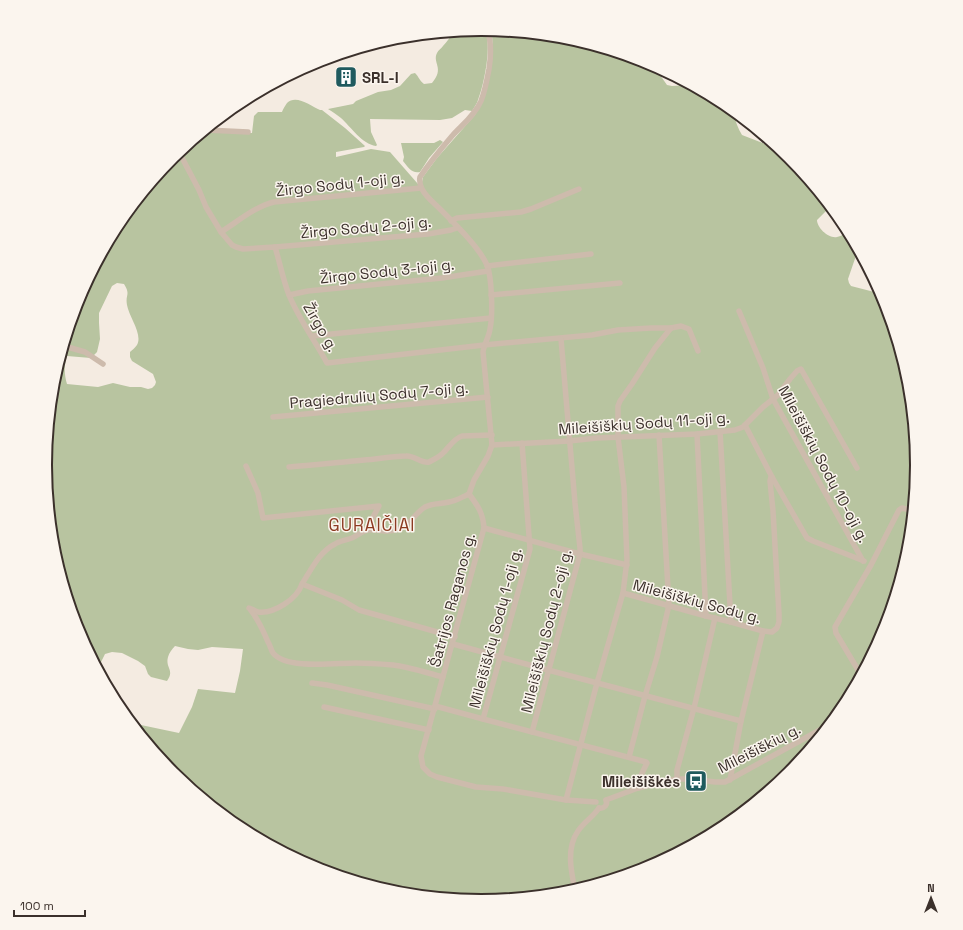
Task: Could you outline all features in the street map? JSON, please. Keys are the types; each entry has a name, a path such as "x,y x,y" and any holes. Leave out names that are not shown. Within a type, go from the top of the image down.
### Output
{"street":[{"path":"443,677 392,665 358,663 298,664 289,662 272,652 256,618 249,608 255,611 263,612 280,608 290,601 297,594 321,554 336,543 350,539 366,530 397,530 403,527 418,512 425,508 449,502 469,494 474,480 488,456 492,445 492,435 483,352 492,318 488,269 478,250 425,194 421,188 420,177 433,157 474,112 480,102 487,80 490,55 489,36"},
{"path":"213,130 248,132"},
{"path":"182,158 206,207 221,232 232,245 243,249 275,247"},
{"name":"Žirgo Sodų 1-oji g.","path":"221,232 268,203 421,188"},
{"path":"451,220 456,218 526,211 579,189"},
{"name":"Žirgo Sodų 2-oji g.","path":"275,247 428,234 457,228"},
{"name":"Žirgo g.","path":"275,247 289,295 302,321 327,363 484,345 561,339 618,330 671,328 681,326 689,329 698,351"},
{"name":"Žirgo Sodų 3-ioji g.","path":"289,295 308,291 442,278 488,269 591,254"},
{"path":"491,295 620,283"},
{"name":"Mileišiškių Sodų 10-oji g.","path":"739,311 763,368 773,399 863,561"},
{"path":"312,336 492,318"},
{"path":"623,593 627,565 624,488 618,436 618,412 620,401 655,348 671,328"},
{"path":"561,339 569,440"},
{"path":"69,347 85,352 103,364"},
{"name":"Mileišiškių Sodų 11-oji g.","path":"492,445 618,436 697,434 735,430 745,425 773,399 797,371 801,369 857,468"},
{"name":"Pragiedrulių Sodų 7-oji g.","path":"273,417 488,397"},
{"path":"745,425 807,538 871,565"},
{"path":"720,432 731,622"},
{"path":"697,434 706,616"},
{"path":"289,467 405,456 430,462 441,455 459,437 492,435"},
{"path":"629,757 657,657 668,605 659,435"},
{"name":"Mileišiškių Sodų 2-oji g.","path":"532,732 580,554 580,539 569,440"},
{"name":"Mileišiškių Sodų 1-oji g.","path":"522,443 530,549 483,719 646,762 647,763 639,779 638,788"},
{"path":"246,466 258,493 263,518 379,506 366,530"},
{"name":"Mileišiškių Sodų g.","path":"566,800 623,593 763,632 772,632 777,628 779,622 770,481 772,476"},
{"name":"Šatrijos Raganos g.","path":"469,494 484,518 484,528 421,756 423,767 430,774 437,777 476,787 503,789 598,805"},
{"path":"859,669 835,629 900,510 902,508 908,510"},
{"path":"484,528 529,541 627,565"},
{"path":"302,584 342,600 359,610 454,637"},
{"path":"677,779 677,770 716,618"},
{"path":"730,780 763,632"},
{"path":"453,644 742,721"},
{"path":"312,683 483,719"},
{"path":"324,707 429,730"},
{"name":"Mileišiškių g.","path":"598,805 602,808 607,804 606,800 638,788 677,779 721,782 730,780 816,733"},
{"path":"573,884 570,859 572,843 577,832 594,815 598,805"}],"green space":[{"path":"487,36 488,53 485,74 477,103 472,111 465,110 452,118 440,120 370,119 371,132 377,145 376,146 371,145 361,139 341,118 328,109 353,104 356,101 378,92 391,90 400,86 411,74 415,73 424,84 432,83 438,73 436,60 437,53 450,37"},
{"path":"492,36 510,37 565,44 619,59 646,69 660,75 667,85 682,85 720,108 736,120 742,135 767,145 804,182 827,210 817,220 821,229 830,236 839,237 843,235 856,256 848,279 849,283 851,286 874,292 888,327 896,354 907,409 910,437 910,493 907,521 896,576 888,603 866,655 853,680 822,726 804,748 764,788 720,822 696,837 646,861 619,871 565,886 510,893 482,894 453,893 398,886 344,871 317,861 267,837 243,822 199,788 178,768 140,725 179,733 192,707 198,689 235,693 243,649 212,647 198,650 175,646 167,661 170,674 167,681 151,677 145,666 122,653 112,652 105,654 101,662 85,629 67,576 56,521 52,465 56,409 61,381 65,363 67,354 75,327 85,301 110,250 141,204 159,182 199,142 215,129 215,132 252,133 254,116 258,112 282,112 287,103 299,100 322,110 365,146 336,152 336,157 371,149 390,152 418,184 422,182 423,177 437,158 475,115 493,54","holes":["117,283 124,284 127,290 128,310 138,336 137,345 130,352 130,357 132,361 153,374 156,382 152,388 148,389 113,383 98,387 67,384 65,377 65,363 67,356 91,358 97,352 100,339 99,313 112,286"]},
{"path":"440,140 443,142 429,158 420,172 412,171 403,161 404,157 401,143 434,143"}],"place":[{"name":"SRL-I","path":"346,77"},
{"name":"Mileišiškės","path":"696,781"}],"district":[{"name":"GURAIČIAI","path":"372,525"}]}
